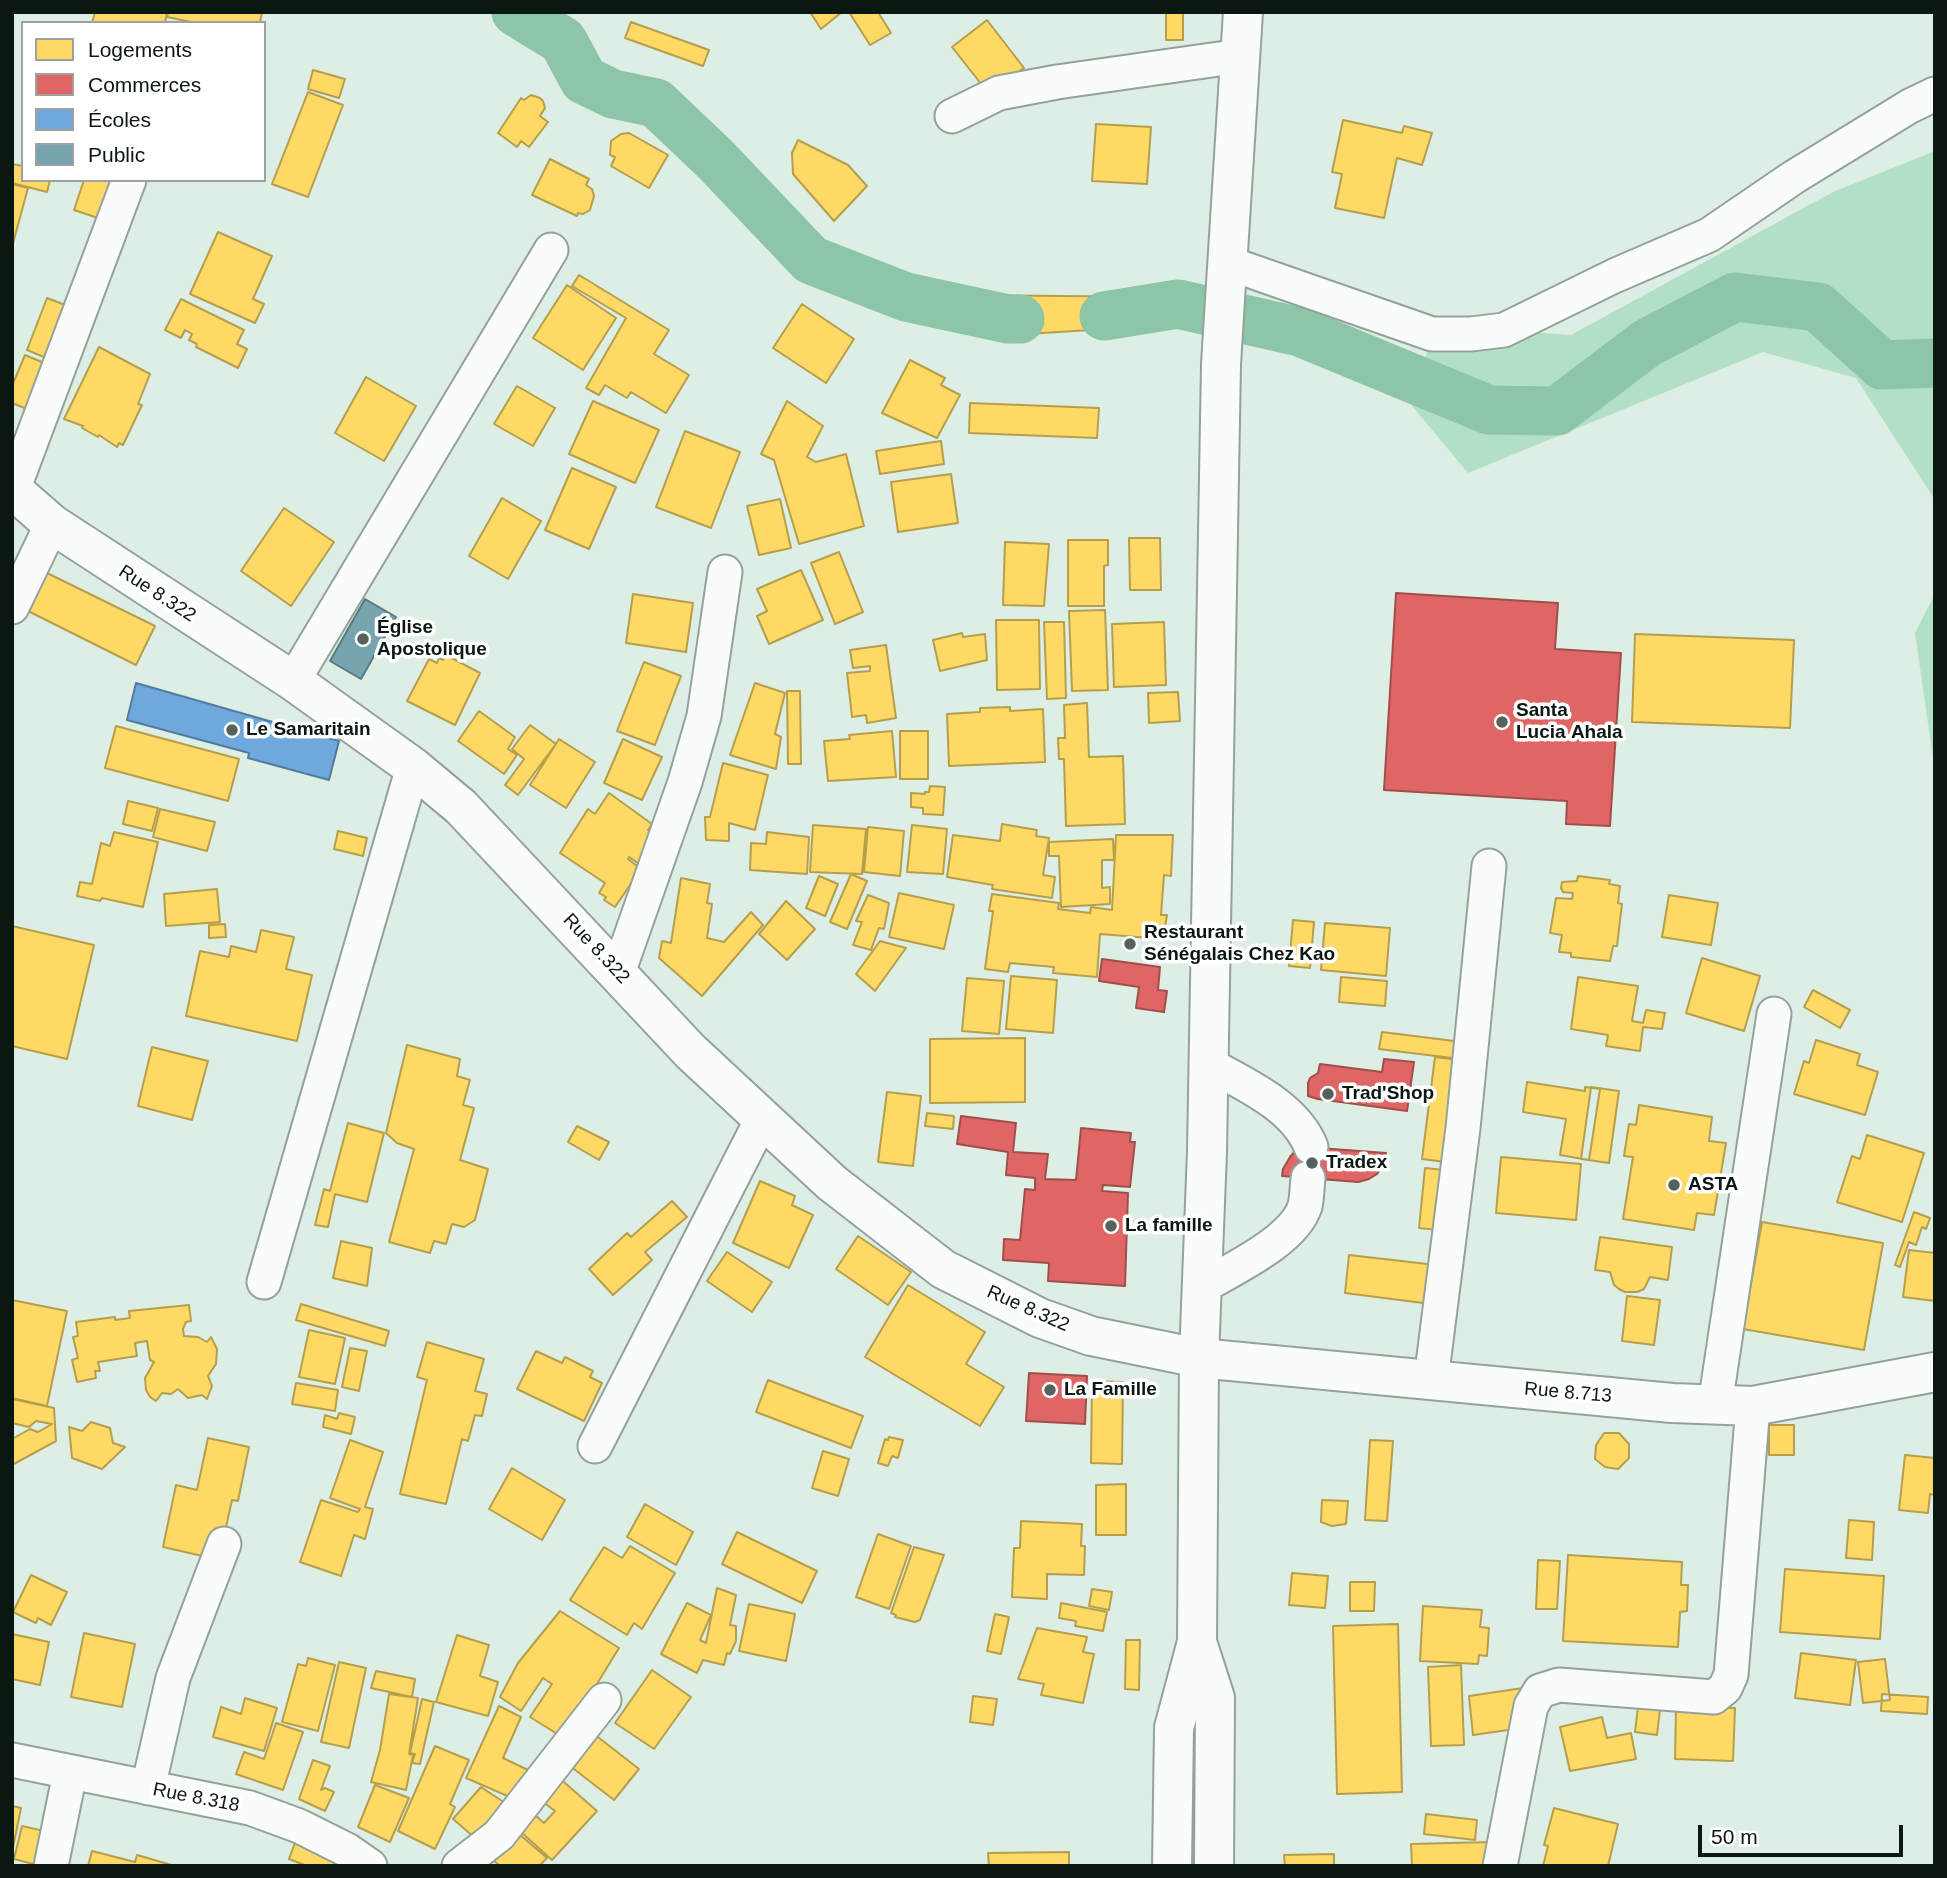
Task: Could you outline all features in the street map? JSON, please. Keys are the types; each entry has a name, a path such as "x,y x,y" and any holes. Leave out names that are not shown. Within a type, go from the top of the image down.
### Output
{"main road":[{"path":"1172,1866 1174,1728 1197,1642 1199,1358 1208,1064 1221,364 1243,12"},
{"name":"Rue 8.322","path":"13,489 52,524 293,681 413,767 461,807 690,1051 832,1184 943,1269 1040,1318 1091,1336 1199,1358"},
{"name":"Rue 8.713","path":"1199,1358 1660,1402 1753,1406 1935,1372"},
{"path":"1197,1642 1215,1698 1214,1866"}],"street":[{"path":"952,116 999,93 1240,56"},
{"path":"1228,262 1432,334 1471,334 1504,330 1614,276 1709,235 1794,177 1910,106 1935,94"},
{"path":"13,489 128,182"},
{"path":"293,681 551,250"},
{"path":"12,607 52,524"},
{"path":"618,973 685,782 704,716 725,572"},
{"path":"264,1282 413,767"},
{"path":"1431,1380 1463,1128 1489,866"},
{"path":"1715,1405 1774,1014"},
{"path":"1202,1287 1264,1251 1286,1234 1305,1207 1310,1163 1306,1134 1268,1097 1208,1064"},
{"path":"595,1446 762,1119"},
{"path":"1500,1866 1531,1706 1540,1691 1559,1685 1714,1697 1725,1688 1731,1675 1753,1406"},
{"path":"148,1788 173,1678 224,1544"},
{"path":"459,1866 499,1835 604,1700"},
{"name":"Rue 8.318","path":"12,1760 250,1808 299,1826 347,1850 370,1866"},
{"path":"51,1866 70,1773"}],"green space":[{"path":"1935,151 1935,500 1856,378 1763,352 1468,473 1412,406 1432,334 1504,330 1571,335 1833,192"},
{"path":"1935,594 1935,772 1915,633"}],"building: Logements":[{"path":"95,12 167,12 165,21 93,21"},
{"path":"168,12 262,12 260,21 186,21 167,17"},
{"path":"810,12 842,12 821,29"},
{"path":"849,12 878,12 891,33 870,45"},
{"path":"1166,12 1183,12 1183,40 1166,40"},
{"path":"987,20 1024,68 989,94 952,47"},
{"path":"631,22 709,50 703,66 625,38"},
{"path":"313,70 345,79 339,98 308,89"},
{"path":"308,92 343,105 308,197 272,184"},
{"path":"531,95 543,101 545,108 540,116 548,122 529,147 521,141 517,147 498,133 521,98 524,100"},
{"path":"1343,120 1402,133 1404,126 1432,133 1422,165 1397,158 1384,218 1335,208 1342,174 1332,172"},
{"path":"1096,124 1151,127 1147,184 1092,181"},
{"path":"629,133 668,155 649,188 611,166 615,157 610,155 611,141 621,134"},
{"path":"798,140 848,165 867,186 834,221 793,174 792,153"},
{"path":"550,159 589,179 586,185 592,189 594,196 590,210 583,214 578,213 577,216 532,195"},
{"path":"12,164 21,166 21,182 50,182 47,192 12,183"},
{"path":"83,182 130,182 116,224 74,210"},
{"path":"12,184 28,188 12,247"},
{"path":"218,232 272,256 253,299 264,304 255,323 190,294"},
{"path":"579,275 669,330 654,354 689,375 666,413 631,392 627,398 605,385 599,395 586,388 626,318 572,286"},
{"path":"567,285 616,318 583,370 533,338"},
{"path":"955,295 1169,297 1169,325 1027,334 953,313"},
{"path":"47,298 81,311 61,364 27,350"},
{"path":"181,299 244,330 237,344 247,349 238,368 196,347 197,344 189,340 192,334 185,330 181,338 165,330"},
{"path":"802,304 854,339 826,383 773,348"},
{"path":"99,347 150,374 138,404 142,405 123,445 119,443 117,447 82,428 83,426 64,419"},
{"path":"25,355 66,372 47,417 12,403 12,386"},
{"path":"910,360 945,378 941,385 960,395 937,438 882,413"},
{"path":"366,377 416,406 384,461 335,433"},
{"path":"517,386 555,408 533,446 494,424"},
{"path":"593,401 659,430 635,483 569,454"},
{"path":"787,401 823,426 807,457 816,462 846,454 864,526 799,544 774,460 761,454"},
{"path":"970,403 1099,408 1097,438 969,433"},
{"path":"685,431 740,452 711,528 656,507"},
{"path":"941,441 944,464 880,474 876,451"},
{"path":"572,468 616,487 589,549 545,530"},
{"path":"951,474 958,523 898,532 891,482"},
{"path":"502,498 541,521 508,579 469,556"},
{"path":"780,499 791,548 759,555 747,506"},
{"path":"284,508 334,542 291,606 241,571"},
{"path":"1129,538 1160,538 1161,590 1130,590"},
{"path":"1068,540 1108,540 1108,565 1104,566 1104,606 1068,606"},
{"path":"1005,542 1049,544 1044,606 1003,605"},
{"path":"839,552 863,612 835,624 811,563"},
{"path":"801,570 823,620 769,644 757,616 767,611 757,589"},
{"path":"45,572 155,626 136,665 26,610"},
{"path":"633,594 693,603 686,652 626,643"},
{"path":"1105,610 1108,690 1072,691 1069,611"},
{"path":"996,620 1039,620 1040,689 997,690"},
{"path":"1044,622 1064,622 1066,698 1047,699"},
{"path":"1164,622 1166,685 1114,687 1112,624"},
{"path":"962,633 963,637 985,634 987,660 940,671 933,640"},
{"path":"1635,634 1794,640 1790,728 1632,722"},
{"path":"886,645 896,718 867,723 866,715 852,717 847,673 870,671 870,666 853,668 850,650"},
{"path":"446,655 480,673 455,725 407,701 429,659 437,663 439,658 443,660"},
{"path":"644,662 681,676 655,745 617,731"},
{"path":"755,683 785,693 775,734 781,737 776,769 730,755"},
{"path":"787,691 800,691 801,764 788,764"},
{"path":"1178,692 1180,721 1149,723 1148,693"},
{"path":"1087,703 1089,757 1123,756 1125,824 1066,826 1064,759 1059,759 1058,738 1065,738 1064,705"},
{"path":"1010,707 1010,711 1043,709 1045,762 949,766 947,714 980,712 980,708"},
{"path":"479,711 515,737 508,749 517,755 504,774 458,741"},
{"path":"530,725 556,744 518,795 505,785 524,759 512,749"},
{"path":"116,726 239,759 228,801 105,768"},
{"path":"892,731 896,777 828,781 824,741 850,739 849,735"},
{"path":"900,731 928,731 928,779 900,779"},
{"path":"559,739 595,762 566,808 530,785"},
{"path":"623,739 662,757 642,800 604,783"},
{"path":"723,763 768,775 755,830 729,823 729,841 706,840 705,817 710,817"},
{"path":"930,786 945,787 943,815 923,814 923,808 911,807 911,793 925,794 929,792"},
{"path":"609,793 652,824 648,830 665,842 642,866 629,857 628,859 641,869 615,907 599,893 605,883 560,853 588,809 595,814"},
{"path":"128,801 158,808 152,831 123,824"},
{"path":"160,809 215,822 207,851 153,837"},
{"path":"1002,824 1037,830 1036,836 1049,838 1043,875 1055,877 1052,898 992,889 993,885 947,877 953,835 1000,841"},
{"path":"813,825 866,829 862,874 810,872"},
{"path":"912,825 947,829 943,874 907,872"},
{"path":"868,827 904,831 900,876 864,872"},
{"path":"338,831 367,838 363,856 334,849"},
{"path":"114,832 158,842 143,907 102,898 100,901 77,896 80,882 92,884 101,843 110,846"},
{"path":"767,832 809,837 807,874 750,870 751,843 766,844"},
{"path":"1116,835 1173,835 1171,876 1164,875 1161,915 1167,915 1163,939 1100,934 1097,977 1053,973 1054,967 1010,963 1008,972 985,969 993,911 989,911 992,894 1059,903 1058,909 1090,913 1091,907 1112,910"},
{"path":"1113,839 1114,860 1102,860 1102,888 1110,887 1110,904 1061,907 1059,856 1049,856 1049,842"},
{"path":"851,874 867,881 847,929 830,922"},
{"path":"819,876 838,884 825,916 806,908"},
{"path":"1578,876 1610,880 1609,884 1620,886 1618,903 1622,904 1617,946 1613,946 1610,961 1571,957 1571,953 1559,952 1562,935 1550,933 1556,898 1572,899 1573,893 1563,892 1562,882 1577,881"},
{"path":"681,878 710,884 707,903 712,904 707,938 724,942 751,912 763,925 702,996 659,958 662,941 671,943"},
{"path":"217,889 220,922 166,926 164,894"},
{"path":"899,893 954,905 944,949 889,937"},
{"path":"868,895 889,903 884,929 879,928 871,950 853,945 862,922 856,921"},
{"path":"1669,895 1718,903 1711,945 1662,937"},
{"path":"786,901 815,929 787,960 759,934"},
{"path":"1293,920 1314,922 1310,968 1289,966"},
{"path":"1325,923 1390,928 1386,976 1321,970"},
{"path":"225,924 226,937 209,938 209,925"},
{"path":"12,926 94,945 67,1059 12,1046"},
{"path":"261,930 294,937 286,969 312,975 297,1041 186,1016 200,951 229,957 231,946 256,952"},
{"path":"880,941 906,948 875,991 856,974"},
{"path":"1702,958 1760,976 1744,1031 1686,1013"},
{"path":"1011,976 1057,980 1053,1033 1006,1029"},
{"path":"1341,977 1387,981 1385,1006 1339,1002"},
{"path":"1578,977 1638,986 1632,1021 1643,1023 1646,1010 1665,1013 1662,1029 1643,1027 1640,1051 1606,1046 1608,1035 1571,1029"},
{"path":"967,978 1004,981 999,1034 962,1031"},
{"path":"1813,990 1850,1010 1840,1028 1804,1007"},
{"path":"1382,1032 1462,1042 1460,1059 1379,1049"},
{"path":"1025,1038 1025,1102 930,1103 930,1039"},
{"path":"1816,1040 1860,1054 1857,1065 1878,1072 1865,1115 1794,1094 1804,1061 1809,1063"},
{"path":"407,1045 460,1059 457,1076 470,1080 463,1105 474,1108 460,1160 488,1169 475,1220 464,1227 452,1224 446,1244 434,1241 430,1253 389,1242 414,1149 397,1143 386,1133"},
{"path":"152,1047 208,1061 192,1120 138,1106"},
{"path":"1435,1057 1475,1062 1462,1164 1422,1159"},
{"path":"1527,1082 1585,1091 1585,1087 1600,1089 1589,1160 1560,1155 1566,1119 1523,1112"},
{"path":"1591,1087 1619,1091 1609,1163 1581,1159"},
{"path":"887,1092 921,1096 913,1166 878,1162"},
{"name":"ASTA","path":"1639,1105 1712,1117 1709,1141 1726,1143 1714,1215 1697,1213 1694,1230 1623,1219 1633,1157 1624,1156 1629,1124 1636,1125"},
{"path":"927,1113 954,1116 953,1129 925,1126"},
{"path":"348,1123 384,1133 367,1202 335,1194 328,1227 315,1225 324,1189 330,1191"},
{"path":"577,1126 609,1142 599,1160 568,1142"},
{"path":"1867,1135 1924,1153 1902,1222 1837,1202 1852,1156 1860,1159"},
{"path":"1501,1157 1581,1164 1576,1220 1496,1213"},
{"path":"1425,1168 1463,1172 1457,1232 1419,1228"},
{"path":"760,1181 795,1196 792,1205 813,1215 789,1268 733,1243"},
{"path":"672,1201 687,1217 645,1252 652,1260 613,1295 589,1269 627,1233 631,1237"},
{"path":"1914,1212 1930,1218 1926,1229 1922,1227 1916,1245 1909,1242 1900,1267 1895,1265"},
{"path":"1762,1222 1883,1243 1864,1350 1743,1329"},
{"path":"858,1236 911,1272 888,1305 836,1269"},
{"path":"1600,1237 1672,1247 1668,1280 1650,1277 1644,1289 1637,1292 1619,1289 1614,1285 1610,1272 1595,1270"},
{"path":"341,1241 372,1248 367,1286 333,1278"},
{"path":"1909,1250 1935,1253 1935,1301 1903,1297"},
{"path":"727,1252 772,1282 752,1312 707,1281"},
{"path":"1349,1255 1436,1265 1431,1304 1345,1293"},
{"path":"908,1285 985,1332 966,1364 1004,1387 980,1426 865,1357"},
{"path":"1627,1296 1660,1300 1654,1345 1622,1341"},
{"path":"12,1300 67,1311 47,1406 12,1398"},
{"path":"301,1304 389,1331 385,1346 296,1320"},
{"path":"189,1305 191,1321 186,1322 184,1336 198,1337 207,1342 211,1337 217,1349 216,1364 208,1376 212,1386 207,1399 202,1395 188,1398 178,1389 171,1394 162,1393 156,1401 150,1397 145,1378 154,1362 150,1360 147,1341 135,1343 137,1356 98,1362 100,1371 95,1371 96,1378 77,1382 72,1360 78,1358 73,1337 78,1336 76,1322 115,1317 115,1320 130,1318 129,1311"},
{"path":"309,1330 345,1338 335,1384 299,1377"},
{"path":"427,1342 484,1359 475,1391 487,1394 482,1416 475,1415 468,1441 462,1439 446,1504 400,1494 427,1380 417,1377"},
{"path":"350,1348 367,1351 359,1391 342,1387"},
{"path":"536,1351 562,1363 565,1357 593,1371 590,1377 602,1383 584,1421 517,1389"},
{"path":"768,1380 863,1416 851,1448 756,1412"},
{"path":"1092,1381 1123,1382 1122,1464 1091,1463"},
{"path":"296,1383 338,1390 335,1411 292,1404"},
{"path":"12,1399 54,1408 56,1441 12,1465 12,1439 30,1429 38,1432 52,1424 36,1421 29,1427 12,1423"},
{"path":"339,1413 355,1417 351,1434 323,1427 325,1415 337,1419"},
{"path":"91,1422 110,1428 113,1443 125,1447 102,1469 72,1458 69,1427 82,1431"},
{"path":"1769,1425 1794,1425 1794,1455 1769,1455"},
{"path":"1604,1433 1619,1433 1629,1444 1629,1458 1618,1469 1605,1467 1595,1459 1596,1445"},
{"path":"889,1437 903,1440 898,1458 892,1456 888,1466 878,1463 885,1439 888,1440"},
{"path":"208,1438 249,1447 238,1501 232,1500 221,1550 207,1557 163,1547 176,1485 197,1490"},
{"path":"350,1440 383,1452 365,1507 373,1509 365,1539 354,1535 341,1576 300,1562 321,1500 358,1512 360,1509 330,1498"},
{"path":"1370,1440 1393,1441 1387,1521 1365,1520"},
{"path":"823,1451 849,1459 838,1496 812,1488"},
{"path":"1905,1455 1935,1458 1935,1495 1930,1494 1928,1513 1899,1510"},
{"path":"512,1468 565,1500 542,1540 489,1509"},
{"path":"1126,1484 1126,1535 1096,1535 1096,1485"},
{"path":"1322,1500 1348,1501 1346,1524 1332,1526 1321,1522"},
{"path":"645,1504 693,1532 676,1565 627,1537"},
{"path":"1849,1520 1874,1522 1872,1560 1846,1558"},
{"path":"1021,1521 1082,1524 1081,1546 1085,1546 1084,1575 1047,1574 1047,1599 1012,1597 1014,1548 1020,1548"},
{"path":"737,1532 817,1571 802,1603 722,1564"},
{"path":"878,1534 911,1546 889,1609 856,1597"},
{"path":"630,1546 675,1573 642,1629 634,1623 627,1635 570,1600 604,1547 622,1558"},
{"path":"914,1547 944,1555 920,1620 915,1622 895,1617 896,1615 891,1613"},
{"path":"1568,1555 1682,1562 1681,1585 1688,1585 1687,1611 1680,1612 1678,1647 1563,1641"},
{"path":"1538,1560 1560,1561 1557,1609 1536,1609"},
{"path":"1785,1569 1884,1576 1880,1639 1780,1632"},
{"path":"1292,1573 1328,1576 1325,1608 1289,1605"},
{"path":"31,1575 67,1592 51,1625 38,1618 36,1623 13,1612"},
{"path":"1350,1582 1375,1582 1374,1611 1350,1611"},
{"path":"717,1588 736,1595 730,1625 736,1626 736,1641 730,1654 727,1653 724,1665 703,1660 697,1673 661,1654 687,1603 711,1615 700,1640 706,1643"},
{"path":"1092,1589 1112,1592 1109,1610 1089,1606"},
{"path":"1061,1603 1107,1612 1103,1631 1075,1626 1076,1621 1059,1618"},
{"path":"749,1604 795,1614 786,1661 739,1651"},
{"path":"1423,1606 1482,1610 1480,1627 1489,1628 1487,1656 1479,1655 1478,1664 1420,1661"},
{"path":"560,1611 619,1648 584,1705 567,1740 530,1717 552,1684 543,1678 521,1711 500,1697 518,1663"},
{"path":"995,1614 1009,1617 1001,1654 987,1651"},
{"path":"1398,1624 1402,1792 1337,1794 1333,1626"},
{"path":"1037,1628 1087,1637 1083,1652 1094,1654 1083,1703 1041,1695 1044,1684 1018,1679"},
{"path":"84,1633 135,1644 122,1707 71,1697"},
{"path":"12,1634 49,1642 40,1685 12,1679"},
{"path":"457,1635 489,1645 480,1676 498,1682 488,1716 436,1702"},
{"path":"1126,1640 1140,1640 1139,1690 1125,1689"},
{"path":"1801,1653 1856,1660 1850,1705 1795,1698"},
{"path":"308,1658 335,1665 318,1731 282,1722 298,1664 306,1666"},
{"path":"1885,1659 1890,1700 1863,1703 1858,1662"},
{"path":"339,1662 366,1668 349,1748 321,1742"},
{"path":"1461,1665 1464,1745 1431,1746 1428,1667"},
{"path":"652,1670 691,1697 654,1749 615,1723"},
{"path":"376,1671 415,1679 412,1697 371,1688"},
{"path":"1523,1688 1529,1727 1473,1735 1469,1696"},
{"path":"389,1694 418,1698 409,1754 413,1755 406,1790 371,1782 380,1750"},
{"path":"1882,1694 1928,1697 1927,1714 1881,1711"},
{"path":"973,1696 997,1699 993,1725 970,1722"},
{"path":"245,1698 277,1708 264,1751 213,1737 221,1707 241,1714"},
{"path":"1639,1698 1661,1701 1657,1735 1635,1732"},
{"path":"422,1699 434,1702 420,1764 412,1763 415,1754 410,1753"},
{"path":"499,1706 521,1717 503,1758 528,1770 518,1792 519,1801 466,1778"},
{"path":"1676,1706 1735,1708 1733,1761 1675,1759"},
{"path":"1602,1717 1607,1738 1631,1733 1636,1759 1570,1771 1560,1727"},
{"path":"276,1723 303,1732 283,1790 236,1774 244,1752 264,1759"},
{"path":"594,1734 639,1769 614,1800 570,1766"},
{"path":"435,1746 469,1760 450,1804 455,1807 435,1849 398,1831"},
{"path":"313,1760 330,1766 321,1790 325,1788 334,1792 325,1811 299,1799"},
{"path":"557,1776 597,1811 552,1860 512,1824 526,1807 544,1823 555,1811 538,1798"},
{"path":"375,1785 409,1798 390,1842 358,1827"},
{"path":"481,1787 505,1803 482,1844 453,1819"},
{"path":"12,1806 21,1808 12,1853"},
{"path":"1554,1808 1618,1824 1608,1866 1543,1866 1548,1846 1544,1845"},
{"path":"1426,1814 1477,1820 1475,1840 1424,1834"},
{"path":"22,1826 62,1835 41,1866 14,1859"},
{"path":"512,1828 547,1858 539,1866 500,1866 486,1854"},
{"path":"296,1840 342,1856 338,1866 307,1866 289,1859"},
{"path":"1491,1842 1492,1866 1412,1866 1411,1844"},
{"path":"92,1851 135,1862 137,1855 175,1866 88,1866"},
{"path":"1069,1852 1069,1866 989,1866 988,1853"},
{"path":"1334,1854 1334,1866 1285,1866 1284,1855"}],"building: Commerces":[{"name":"Santa Lucia Ahala","path":"1396,593 1558,603 1555,649 1621,653 1610,826 1566,824 1567,801 1384,790"},
{"path":"1102,959 1160,967 1158,990 1167,991 1164,1012 1136,1008 1139,987 1099,981"},
{"path":"1384,1059 1414,1062 1407,1111 1308,1096 1308,1083 1310,1078 1318,1073 1320,1064 1382,1072"},
{"path":"961,1116 1016,1123 1013,1152 1048,1154 1045,1179 1076,1180 1081,1128 1131,1133 1130,1142 1135,1142 1130,1187 1103,1185 1102,1191 1128,1193 1125,1286 1048,1281 1049,1263 1003,1260 1004,1239 1020,1240 1025,1189 1035,1190 1035,1178 1006,1175 1008,1152 957,1144"},
{"path":"1306,1147 1386,1153 1384,1164 1377,1174 1358,1182 1282,1176 1290,1157 1296,1150"},
{"path":"1029,1373 1087,1376 1085,1424 1026,1421"}],"building: Écoles":[{"name":"Le Samaritain","path":"136,683 339,741 329,780 248,758 249,753 127,720"}],"building: Public":[{"name":"Église Apostolique","path":"365,599 396,617 361,679 330,661"}],"waterway":[{"path":"516,12 563,41 584,80 613,94 656,103 716,160 811,260 906,297 1008,319 1020,319"},
{"path":"1104,316 1178,304 1300,332 1489,410 1557,411 1647,343 1735,297 1818,307 1882,365 1935,363"}],"place":[{"name":"Église Apostolique","path":"363,639"},
{"name":"Santa Lucia Ahala","path":"1502,722"},
{"name":"Le Samaritain","path":"232,730"},
{"name":"Restaurant Sénégalais Chez Kao","path":"1130,944"},
{"name":"Trad'Shop","path":"1328,1094"},
{"name":"Tradex","path":"1312,1163"},
{"name":"ASTA","path":"1674,1185"},
{"name":"La famille","path":"1111,1226"},
{"name":"La Famille","path":"1050,1390"}]}
